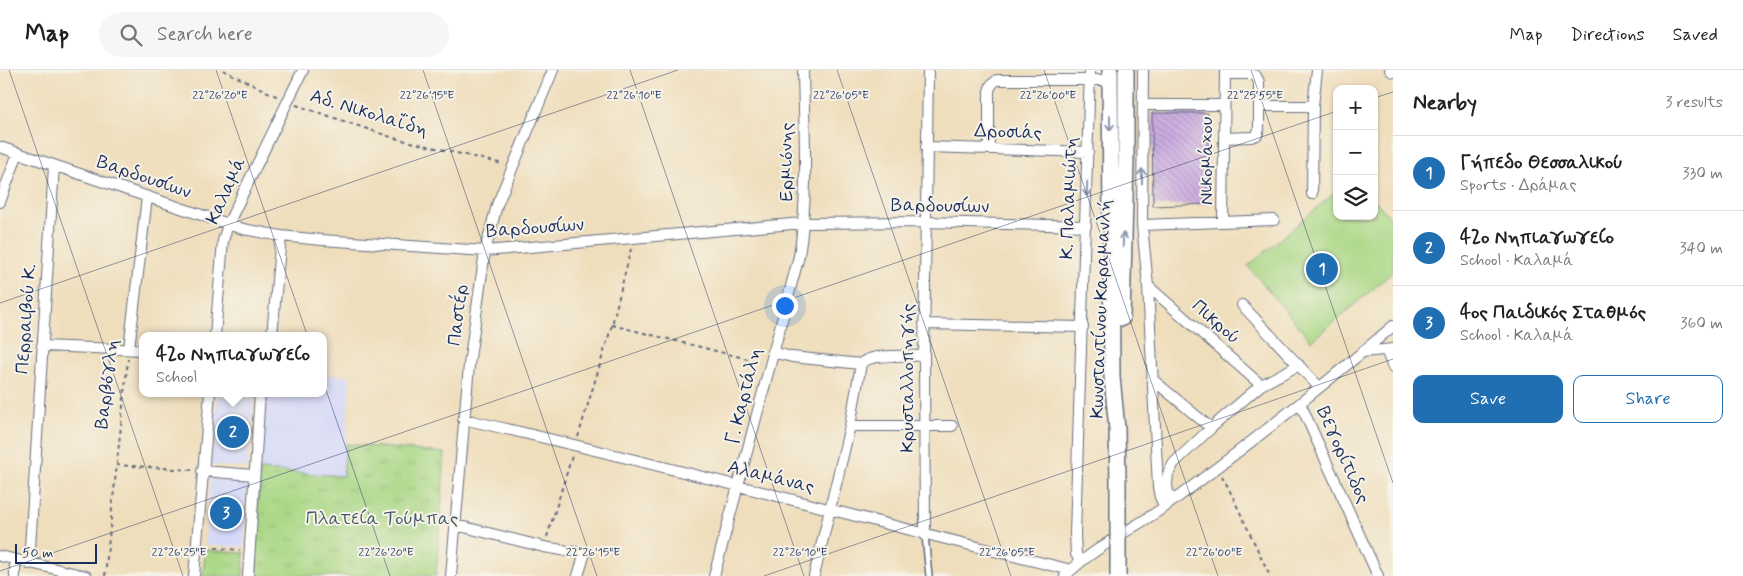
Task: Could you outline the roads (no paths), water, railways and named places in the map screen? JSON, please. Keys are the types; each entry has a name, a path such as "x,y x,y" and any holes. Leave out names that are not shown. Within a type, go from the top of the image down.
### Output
{"main road":[{"name":"Κωνσταντίνου Καραμανλή","path":"1118,429 1126,159 1126,70"},
{"name":"Κωνσταντίνου Καραμανλή","path":"1110,75 1112,376 1118,429"},
{"path":"1118,429 1118,576"}],"street":[{"name":"Καλαμά","path":"215,332 223,241 228,224 303,70"},
{"name":"Παστέρ","path":"451,576 463,419 475,312 485,250 491,224 512,167 553,70"},
{"name":"Ερμιόνης","path":"803,224 805,162 804,70"},
{"name":"Κρυσταλλοπηγής","path":"925,534 924,324 928,70"},
{"name":"Κωνσταντίνου Καραμανλή","path":"1143,70 1142,225 1148,286 1158,487 1165,507"},
{"path":"1312,194 1313,106 1317,70"},
{"path":"1224,138 1251,138 1257,135 1259,129 1259,82 1256,76 1225,72"},
{"name":"Νικομάχου","path":"1223,222 1225,72"},
{"name":"Κ. Παλαμιώτη","path":"1080,562 1076,554 1075,534 1090,75"},
{"path":"989,149 989,92 991,85 998,80 1110,75"},
{"path":"1143,105 1224,105"},
{"path":"1259,106 1313,106"},
{"name":"Βαρδουσίων","path":"0,147 243,229 281,236 485,250 803,224 925,222 1086,226"},
{"name":"Δροσιάς","path":"926,147 1088,152"},
{"path":"0,202 18,154"},
{"name":"Περραιβού Κ.","path":"29,564 54,166"},
{"name":"Βαρβόγλη","path":"129,349 148,197"},
{"path":"1142,225 1274,220"},
{"name":"Γ. Καρτάλη","path":"714,576 799,256 803,224"},
{"path":"272,332 281,236"},
{"name":"Πικρού","path":"1148,286 1261,385"},
{"path":"1242,305 1319,387"},
{"path":"924,324 1083,327"},
{"path":"1068,573 1080,562 1165,507 1300,403 1393,326"},
{"path":"42,346 139,350"},
{"path":"1363,352 1389,350 1393,367"},
{"path":"772,352 792,357 860,364"},
{"path":"814,576 850,426 860,364 864,360 875,358 924,356"},
{"path":"1174,500 1168,494 1167,489 1169,470 1211,428 1261,385 1299,365"},
{"path":"1152,379 1211,428"},
{"path":"194,576 210,397"},
{"path":"248,576 260,397"},
{"name":"Βεγορίτιδος","path":"1300,403 1378,576"},
{"name":"Αλαμάνας","path":"463,419 575,445 925,534 1068,573"},
{"path":"850,426 952,426"},
{"path":"202,471 254,475"},
{"path":"456,525 544,547 580,553 584,556 578,576"},
{"path":"0,556 86,576"},
{"path":"14,576 15,560"}],"lane":[{"path":"925,534 929,576"}],"place":[{"name":"Γήπεδο Θεσσαλικού","path":"1322,269"},
{"name":"42ο Νηπιαγωγείο","path":"233,432"},
{"name":"4ος Παιδικός Σταθμός","path":"226,513"}],"park label":[{"name":"Πλατεία Τούμπας","path":"382,518"}]}
